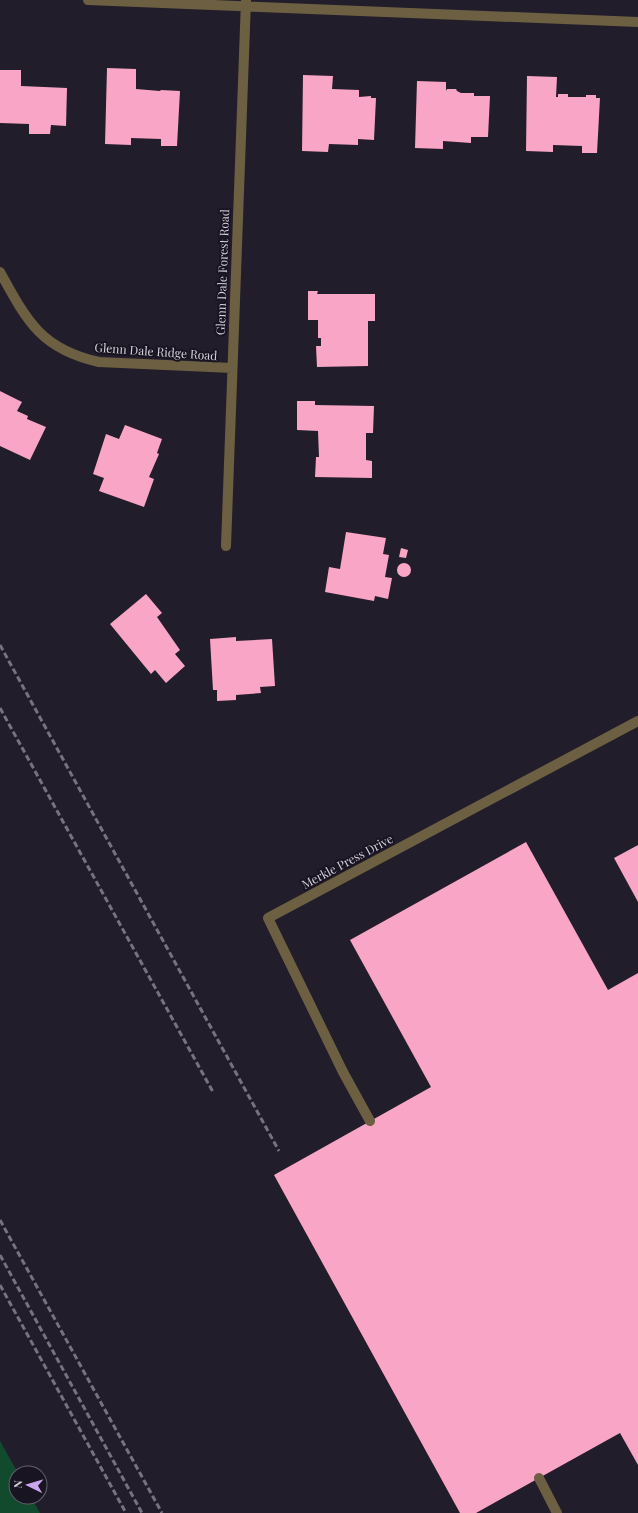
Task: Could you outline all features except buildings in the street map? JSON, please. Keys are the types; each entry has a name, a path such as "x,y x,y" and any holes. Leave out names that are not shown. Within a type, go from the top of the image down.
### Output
{"street":[{"path":"88,0 246,3 638,22"},
{"name":"Glenn Dale Forest Road","path":"226,546 246,3"},
{"name":"Glenn Dale Ridge Road","path":"0,272 21,310 41,334 61,350 78,357 99,362 232,368"},
{"name":"Merkle Press Drive","path":"370,1121 343,1072 268,918 638,721"},
{"path":"539,1478 557,1513"}],"green space":[{"path":"0,1441 14,1465 8,1465 8,1505 36,1505 40,1513 0,1513"}],"railway":[{"path":"0,645 279,1151"},
{"path":"0,708 213,1092"},
{"path":"0,1220 162,1513"},
{"path":"0,1255 142,1513"},
{"path":"0,1285 126,1513"}]}
